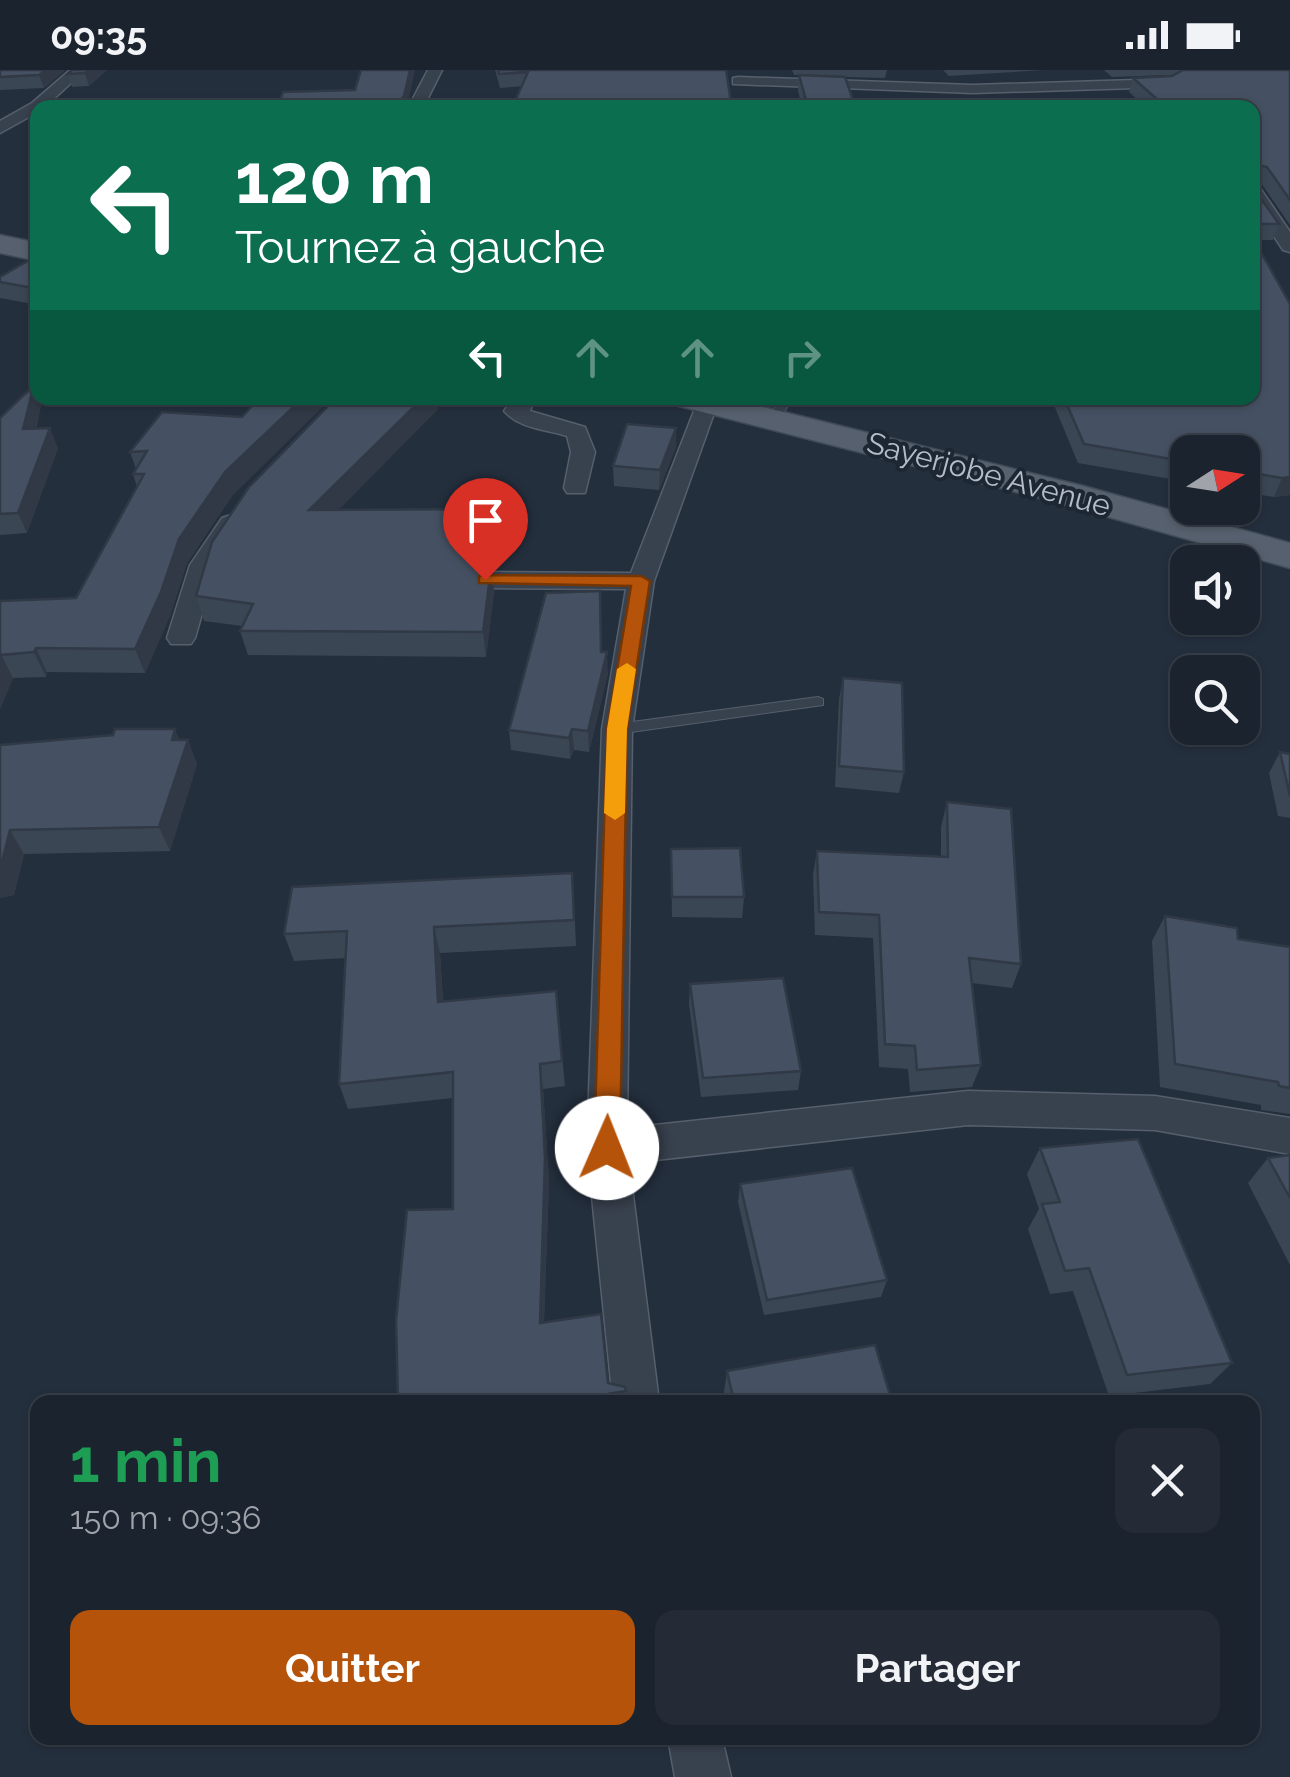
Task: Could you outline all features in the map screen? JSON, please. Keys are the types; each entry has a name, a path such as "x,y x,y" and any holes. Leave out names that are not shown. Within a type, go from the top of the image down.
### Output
{"main road":[{"path":"0,244 30,250"},
{"name":"Sayerjobe Avenue","path":"750,405 781,408 1290,556"}],"street":[{"path":"43,100 78,70 89,70"},
{"path":"419,100 435,70"},
{"path":"738,83 973,89 1164,76 1182,98"},
{"path":"3,126 30,110"},
{"path":"3,126 30,125"},
{"path":"1260,198 1284,249"},
{"path":"1268,209 1290,208"},
{"path":"519,405 515,411 524,418 577,432 582,452 576,488"},
{"path":"635,1395 607,1148 617,729 641,581 695,405"},
{"path":"182,638 203,565 244,503"},
{"path":"485,580 641,581"},
{"path":"607,1148 968,1108 1154,1113 1290,1136"},
{"path":"696,1745 704,1777"}],"lane":[{"path":"617,729 818,702"}],"building":[{"path":"0,70 46,70 39,75 0,77"},
{"path":"361,70 410,70 401,100 280,100 283,92 355,90"},
{"path":"498,70 726,70 731,100 516,100 528,72 499,74"},
{"path":"1183,70 1290,70 1290,200 1267,167 1260,165 1260,100 1158,100 1133,78 1172,76"},
{"path":"799,75 845,77 853,100 806,100"},
{"path":"1260,197 1279,224 1260,224"},
{"path":"1260,250 1290,304 1290,477 1260,474 1260,435 1170,435 1170,459 1084,444 1067,405 1260,405"},
{"path":"30,260 30,288 0,282 0,277"},
{"path":"30,389 23,429 50,428 18,513 0,514 0,418"},
{"path":"253,405 296,405 225,472 179,539 135,649 36,648 34,652 0,655 0,601 76,598 144,474 133,474 147,451 130,452 162,412 242,417"},
{"path":"329,405 416,405 309,510 499,509 494,544 480,545 465,555 480,567 491,568 483,632 240,631 253,604 196,596 212,542 249,487"},
{"path":"627,424 676,428 660,470 613,466"},
{"path":"600,591 601,652 607,652 588,731 572,729 569,738 509,730 546,593"},
{"path":"843,678 902,683 904,772 839,766"},
{"path":"115,729 175,729 172,740 188,740 159,827 10,830 0,870 0,745 113,735"},
{"path":"1280,752 1290,754 1290,796"},
{"path":"947,802 1011,809 1021,964 969,958 981,1065 917,1070 915,1046 885,1044 879,915 819,912 817,851 948,857"},
{"path":"740,848 744,897 672,897 671,849"},
{"path":"572,873 574,920 434,927 438,1002 556,991 562,1061 540,1064 545,1158 540,1323 601,1314 608,1383 625,1387 626,1391 602,1395 398,1395 396,1320 407,1210 453,1209 453,1072 339,1084 347,931 284,934 292,887"},
{"path":"1165,916 1237,928 1238,939 1290,947 1290,1088 1279,1086 1278,1082 1175,1064"},
{"path":"783,978 801,1071 703,1078 690,984"},
{"path":"1138,1139 1232,1363 1127,1375 1089,1268 1065,1271 1042,1204 1060,1202 1040,1148"},
{"path":"1290,1155 1290,1198 1268,1158"},
{"path":"852,1168 887,1280 767,1300 740,1184"},
{"path":"875,1345 890,1395 732,1395 727,1371"}],"slow traffic":[{"path":"615,813 617,729 627,669"}],"route":[{"path":"485,580 641,581 617,729 607,1148"}]}
